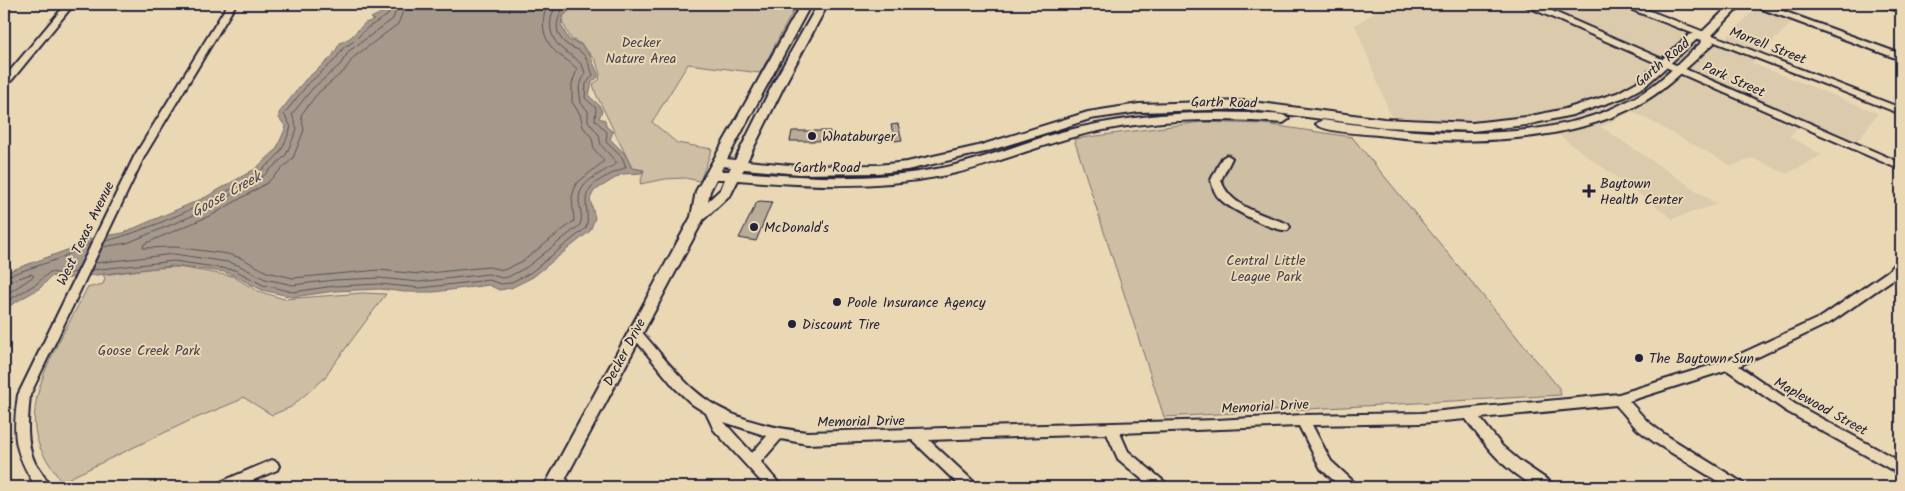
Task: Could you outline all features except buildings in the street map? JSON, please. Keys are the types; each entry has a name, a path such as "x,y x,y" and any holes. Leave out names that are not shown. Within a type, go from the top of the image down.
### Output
{"main road":[{"name":"Decker Drive","path":"558,484 635,332 698,217 703,192 712,174 806,4"},
{"name":"Decker Drive","path":"698,217 726,191 823,4"},
{"name":"Garth Road","path":"877,175 907,166 958,155 1088,116 1149,113 1272,113 1472,127 1526,121 1568,112 1621,95 1641,84 1693,37 1705,35 1737,4"},
{"name":"Garth Road","path":"1272,113 1417,136 1484,138 1540,132 1614,112 1640,100 1708,43 1705,35"},
{"path":"1568,112 1580,122"},
{"name":"Garth Road","path":"712,174 736,170 799,170 918,176 966,166 1065,135 1149,113"},
{"path":"1056,125 1065,135"},
{"path":"1472,127 1484,138"},
{"path":"958,155 966,166"},
{"name":"Garth Road","path":"719,162 736,170"}],"street":[{"path":"4,9 8,4"},
{"path":"4,84 70,4"},
{"name":"West Texas Avenue","path":"43,487 28,463 23,447 20,431 24,394 140,155 232,4"},
{"name":"Park Street","path":"1529,4 1901,167"},
{"name":"Morrell Street","path":"1625,4 1901,111"},
{"path":"1757,4 1901,57"},
{"path":"1886,4 1901,9"},
{"path":"1227,158 1216,180 1221,195 1234,205 1284,227"},
{"name":"Memorial Drive","path":"635,332 696,399 710,409 727,418 778,434 807,438 1217,426 1303,420 1470,415 1619,399 1729,365 1828,319 1892,274 1901,264"},
{"name":"Maplewood Street","path":"1729,365 1757,388 1782,404 1901,468"},
{"path":"1619,399 1642,425 1659,438 1738,487"},
{"path":"710,409 719,426 775,487"},
{"path":"1470,415 1497,450 1516,466 1548,487"},
{"path":"1303,420 1326,465 1350,487"},
{"path":"1111,428 1123,456 1161,487"},
{"path":"752,462 778,434"},
{"path":"916,436 970,487"},
{"path":"223,487 272,466"}],"shaded area":[{"path":"1387,4 1520,4 1798,129 1789,136 1822,155 1787,174 1752,158 1732,166 1632,111 1601,127 1717,204 1673,219 1560,136 1535,113 1488,122 1397,121 1390,114 1355,25"},
{"path":"1541,4 1617,4 1721,43 1757,7 1794,20 1752,63 1878,113 1856,143"}],"green space":[{"name":"Decker Nature Area","path":"578,4 797,4 760,73 688,64 652,122 677,143 712,149 700,181 685,178 665,179 640,184 644,170 632,168 596,94 593,84 599,80 600,75 596,61 581,44 571,39 562,22 564,15"},
{"name":"Central Little League Park","path":"1201,122 1264,124 1352,137 1559,388 1561,395 1164,417 1074,139"},
{"name":"Goose Creek Park","path":"178,267 232,276 258,291 284,299 363,293 386,294 326,377 291,407 272,415 243,397 61,482 39,445 35,425 36,405 40,385 48,364 87,288 103,284 105,278 103,275 154,268"}],"water":[{"name":"Goose Creek","path":"388,4 576,4 563,16 561,25 569,40 580,44 590,55 598,77 592,82 589,96 599,105 602,111 599,118 605,120 606,126 613,132 610,139 625,154 632,168 643,170 642,173 622,174 594,191 590,199 595,218 590,231 533,277 511,288 499,290 489,285 434,292 405,292 380,289 335,291 293,297 262,290 224,272 173,266 62,279 52,276 40,288 4,309 4,273 70,249 88,239 123,233 206,197 255,169 276,150 286,127 279,118 279,113 305,80 332,57 340,43 350,38 365,23 374,20 371,18 385,11"}],"place":[{"name":"Whataburger","path":"812,136"},
{"name":"Baytown Health Center","path":"1589,191"},
{"name":"McDonald's","path":"754,227"},
{"name":"Poole Insurance Agency","path":"837,302"},
{"name":"Discount Tire","path":"792,324"},
{"name":"The Baytown Sun","path":"1639,358"}]}
